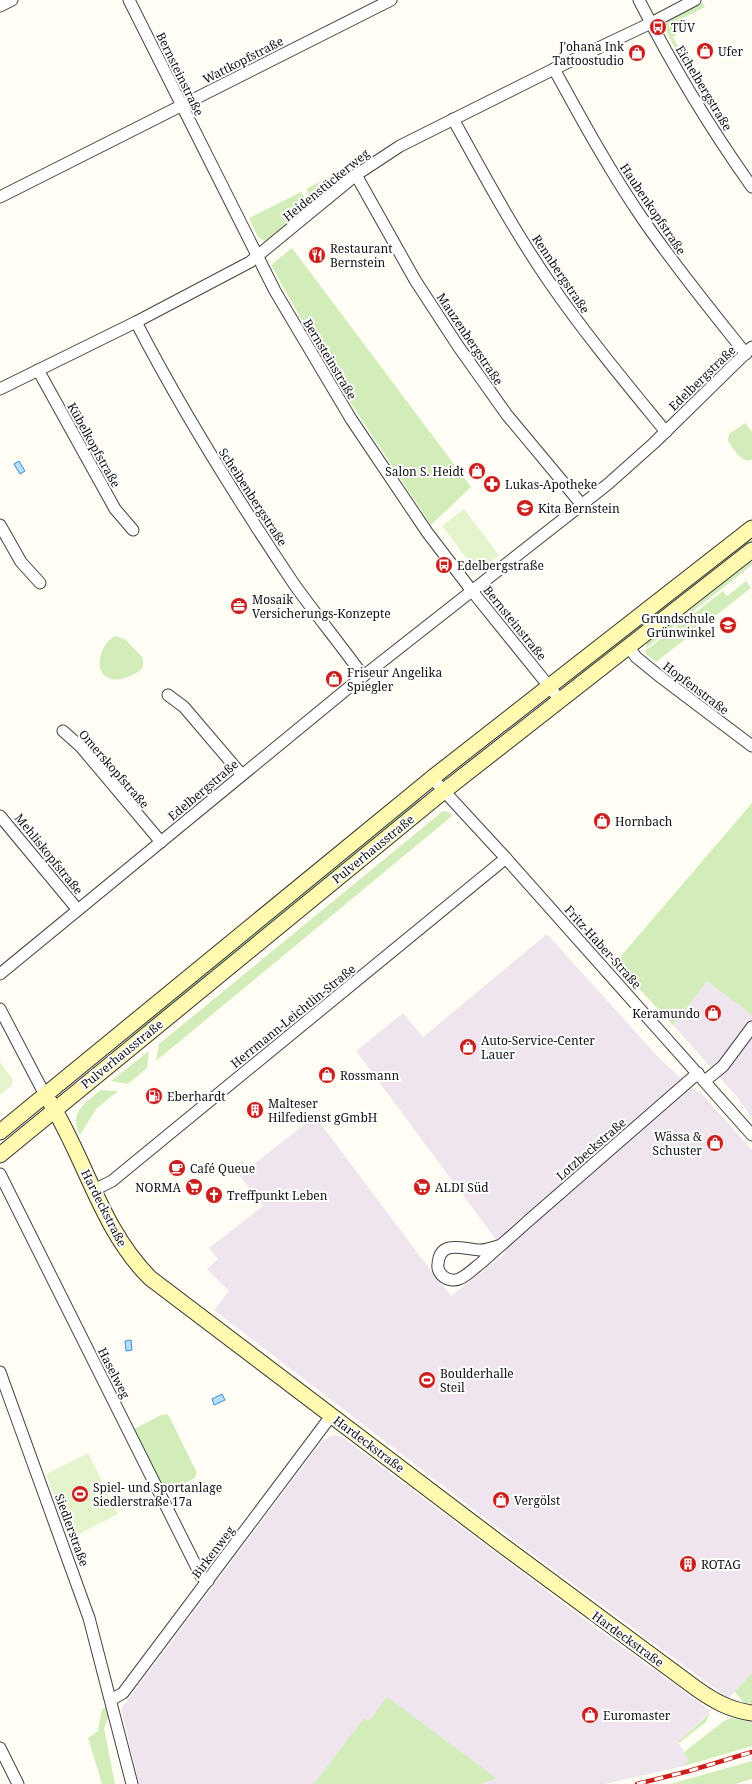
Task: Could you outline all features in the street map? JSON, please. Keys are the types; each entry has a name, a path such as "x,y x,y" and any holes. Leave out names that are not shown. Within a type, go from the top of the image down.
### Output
{"main road":[{"name":"Pulverhausstraße","path":"0,1132 432,778 752,528"},
{"name":"Pulverhausstraße","path":"0,1155 444,791 752,550"},
{"name":"Hardeckstraße","path":"45,1095 55,1110 115,1235 123,1247 150,1278 498,1542 696,1689 721,1705 738,1711 752,1713"}],"street":[{"path":"0,6 12,0"},
{"name":"Bernsteinstraße","path":"129,0 258,257 295,327 350,419 427,532 472,591 560,700"},
{"name":"Wattkopfstraße","path":"0,197 391,0"},
{"name":"Eichelbergstraße","path":"639,0 709,124 752,187"},
{"name":"Heidenstückerweg","path":"0,389 136,322 246,265 258,257 356,175 400,146 695,0"},
{"name":"Haubenkopfstraße","path":"554,69 596,146 639,214 688,282 749,350"},
{"name":"Rennbergstraße","path":"453,119 506,213 550,283 590,338 666,432"},
{"name":"Mauzenbergstraße","path":"356,175 427,301 527,441 582,505"},
{"name":"Scheibenbergstraße","path":"136,322 187,416 231,488 296,585 363,676"},
{"name":"Edelbergstraße","path":"0,974 363,676 582,505 635,461 749,350"},
{"name":"Kübelkopfstraße","path":"38,370 115,509 133,530"},
{"path":"0,525 20,562 40,583"},
{"name":"Hopfenstraße","path":"628,646 636,657 752,746"},
{"path":"168,695 184,707 242,774"},
{"name":"Omerskopfstraße","path":"63,731 81,746 161,842"},
{"name":"Fritz-Haber-Straße","path":"432,778 506,858 752,1135"},
{"name":"Mehliskopfstraße","path":"0,816 78,910"},
{"name":"Herrmann-Leichtlin-Straße","path":"94,1190 112,1181 506,858"},
{"path":"0,1009 45,1095"},
{"name":"Lotzbeckstraße","path":"501,1245 479,1250 456,1247 446,1250 440,1256 437,1267 439,1272 447,1279 454,1281 460,1279 501,1245 701,1077 723,1066 752,1027"},
{"name":"Haselweg","path":"0,1174 201,1576 208,1581"},
{"name":"Siedlerstraße","path":"0,1372 86,1610 132,1784"},
{"name":"Birkenweg","path":"111,1700 123,1693 331,1416"},
{"path":"0,1748 18,1784"}],"shaded area":[{"path":"547,934 659,1058 693,1089 700,1092 752,1150 752,1673 728,1698 515,1541 214,1310 229,1291 207,1269 218,1259 209,1248 263,1206 233,1167 242,1160 249,1168 315,1116 451,1296 506,1253 356,1051 403,1013 423,1037"},
{"path":"707,981 752,1015 752,1118 737,1097 673,1025"},
{"path":"333,1435 342,1437 596,1628 711,1711 678,1742 689,1760 684,1766 605,1784 139,1784 121,1709 322,1441"}],"green space":[{"path":"701,2 705,7 681,19 685,29 673,37 684,58 690,55 691,56 690,60 683,64 665,29 666,25 669,20 679,13"},
{"path":"359,162 361,166 337,185 332,175"},
{"path":"329,177 335,187 315,203 306,189"},
{"path":"301,192 310,205 269,239 264,241 258,237 249,218"},
{"path":"292,248 471,487 431,525 331,373 271,265"},
{"path":"745,423 752,432 752,459 749,461 738,455 728,441 729,434"},
{"path":"464,509 499,555 477,572 442,526"},
{"path":"752,534 752,542 576,681 572,675"},
{"path":"752,561 752,565 646,648 646,644"},
{"path":"746,581 751,588 656,662 646,654 645,651 723,591 727,596"},
{"path":"115,636 125,639 143,658 143,668 129,677 118,679 107,678 100,669 100,658 104,647 107,642"},
{"path":"417,796 421,802 75,1086 74,1085 137,1031 146,1019"},
{"path":"752,803 752,1015 707,981 673,1025 615,963"},
{"path":"443,811 448,812 452,816 156,1061 159,1044"},
{"path":"149,1051 147,1068 128,1084 111,1081"},
{"path":"0,1062 13,1080 12,1085 0,1095"},
{"path":"101,1090 118,1091 96,1109 80,1135 76,1120 77,1114 84,1104"},
{"path":"167,1414 197,1473 195,1478 165,1493 134,1429 161,1415"},
{"name":"Spiel- und Sportanlage Siedlerstraße 17a","path":"88,1453 118,1514 69,1539 46,1474"},
{"path":"752,1673 752,1704 744,1703 735,1692"},
{"path":"387,1697 496,1778 481,1784 314,1784 364,1718 369,1721"},
{"path":"106,1707 109,1716 104,1728 115,1784 102,1784 88,1738 98,1731 102,1709"},
{"path":"710,1713 706,1722 679,1743 678,1742"},
{"path":"731,1718 752,1722 752,1746 684,1766 689,1760 684,1752 724,1721"},
{"path":"752,1761 752,1779 735,1784 670,1784"}],"water":[{"path":"19,461 25,471 20,474 14,464"},
{"path":"131,1340 132,1350 126,1351 125,1341"},
{"path":"222,1394 225,1400 214,1405 212,1399"}],"railway":[{"path":"637,1784 689,1771 752,1752"}],"place":[{"name":"TÜV","path":"658,27"},
{"name":"Ufer","path":"705,51"},
{"name":"J'ohana Ink Tattoostudio","path":"637,53"},
{"name":"Restaurant Bernstein","path":"317,255"},
{"name":"Salon S. Heidt","path":"477,471"},
{"name":"Lukas-Apotheke","path":"492,484"},
{"name":"Kita Bernstein","path":"525,508"},
{"name":"Edelbergstraße","path":"444,565"},
{"name":"Mosaik Versicherungs-Konzepte","path":"239,606"},
{"name":"Grundschule Grünwinkel","path":"728,625"},
{"name":"Friseur Angelika Spiegler","path":"334,679"},
{"name":"Hornbach","path":"602,821"},
{"name":"Keramundo","path":"713,1013"},
{"name":"Auto-Service-Center Lauer","path":"468,1047"},
{"name":"Rossmann","path":"327,1075"},
{"name":"Eberhardt","path":"154,1096"},
{"name":"Malteser Hilfedienst gGmbH","path":"255,1110"},
{"name":"Wässa & Schuster","path":"715,1143"},
{"name":"Café Queue","path":"177,1168"},
{"name":"NORMA","path":"194,1187"},
{"name":"ALDI Süd","path":"422,1187"},
{"name":"Treffpunkt Leben","path":"214,1195"},
{"name":"Boulderhalle Steil","path":"427,1380"},
{"name":"Spiel- und Sportanlage Siedlerstraße 17a","path":"80,1494"},
{"name":"Vergölst","path":"501,1500"},
{"name":"ROTAG","path":"688,1564"},
{"name":"Euromaster","path":"590,1715"}]}
